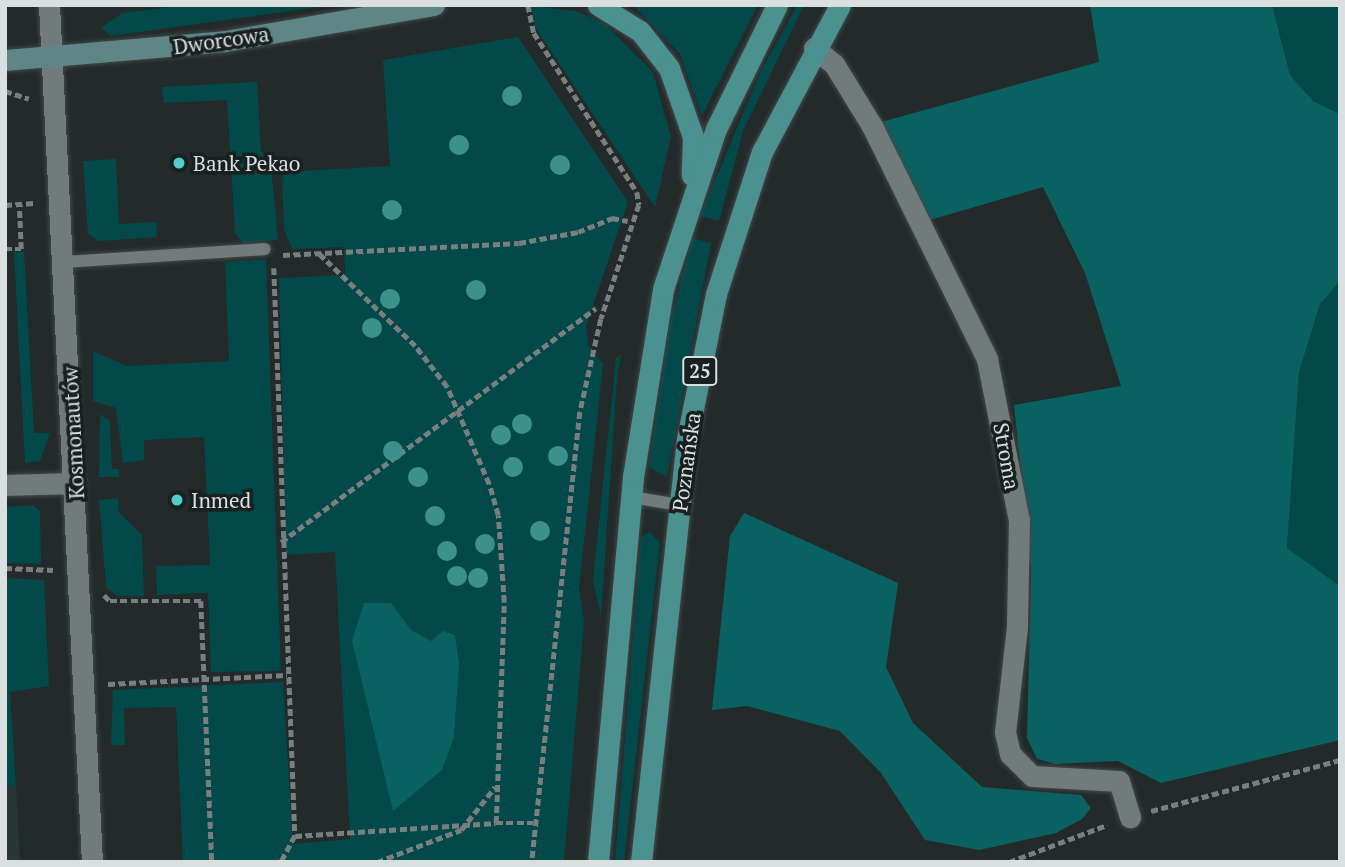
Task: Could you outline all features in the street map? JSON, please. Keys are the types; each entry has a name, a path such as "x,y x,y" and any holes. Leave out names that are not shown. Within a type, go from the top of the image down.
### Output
{"main road":[{"path":"598,5 640,31 669,68 692,137 691,191"},
{"name":"25","path":"598,862 631,497 655,328 691,191 777,5"},
{"name":"Poznańska","path":"641,862 680,505 723,264 762,152 814,48 840,5"}],"street":[{"name":"Kosmonautów","path":"49,5 64,262 92,862"},
{"name":"Dworcowa","path":"5,60 225,41 434,5"},
{"name":"Stroma","path":"814,48 831,60 872,126 987,359 1019,521 1017,627 1005,732 1010,754 1032,776 1119,781 1130,817"},
{"path":"5,485 75,483"}],"lane":[{"path":"64,262 265,249"},
{"path":"631,497 680,505"}],"path":[{"path":"528,5 534,33 636,192 639,205 601,319 580,412 533,823 532,862"},
{"path":"5,91 34,103"},
{"path":"5,205 41,203"},
{"path":"5,249 21,248 19,204"},
{"path":"281,862 295,836 281,542 273,255 519,243 578,232 612,218 628,221"},
{"path":"318,253 415,346 459,412 498,515 504,602 496,823"},
{"path":"281,542 596,308"},
{"path":"5,568 62,570"},
{"path":"99,592 110,601 201,601 202,679 212,862"},
{"path":"107,698 106,684 287,675"},
{"path":"1009,862 1130,817 1340,760"},
{"path":"377,862 468,825 497,783"},
{"path":"295,836 533,823"}],"shaded area":[{"path":"188,5 334,5 111,36 101,28 122,13"},
{"path":"633,5 758,5 702,116 680,54"},
{"path":"797,5 804,5 743,131 719,221 700,216 760,73"},
{"path":"1090,5 1272,5 1290,75 1313,101 1340,114 1340,281 1320,304 1299,372 1287,548 1340,586 1340,740 1161,783 1118,761 1055,764 1037,759 1027,738 1031,571 1014,405 1121,386 1085,273 1043,187 930,220 881,122 1099,62"},
{"path":"1272,5 1340,5 1340,114 1313,101 1290,75"},
{"path":"531,6 576,11 605,24 653,72 671,137 655,207 536,29"},
{"path":"518,37 628,202 586,326 588,345 603,364 579,588 584,622 564,862 183,862 176,707 124,708 125,745 111,745 113,690 283,682 293,844 350,839 335,552 286,555 279,278 345,275 344,247 292,249 284,229 282,172 390,166 383,60"},
{"path":"257,82 261,151 271,167 278,240 243,243 235,233 227,100 164,103 162,87"},
{"path":"116,159 119,224 156,222 157,237 99,241 88,234 83,161"},
{"path":"692,238 711,243 667,477 649,467 669,329"},
{"path":"14,252 24,252 34,433 50,433 40,461 25,463"},
{"path":"266,259 281,671 211,672 208,593 157,595 156,566 210,565 204,437 144,440 144,460 123,463 116,408 93,401 93,351 127,366 229,361 225,262"},
{"path":"1340,281 1340,586 1287,548 1299,372 1320,304"},
{"path":"621,355 617,378 601,616 593,581 616,358"},
{"path":"100,414 110,421 112,469 119,469 119,477 99,477"},
{"path":"118,498 119,513 142,535 144,596 117,596 106,587 99,500"},
{"path":"33,505 40,511 41,564 5,563 5,507"},
{"path":"744,513 898,583 886,667 913,723 982,787 1081,795 1091,808 1082,819 1056,833 979,850 925,840 881,773 840,731 747,706 712,710 730,536"},
{"path":"650,532 660,543 624,862 615,862 641,537"},
{"path":"5,578 44,580 49,686 10,692 16,787 5,784"},
{"path":"364,603 391,603 411,630 431,641 443,631 455,635 459,664 454,737 442,770 393,811 352,641"},
{"path":"5,784 16,787 20,862 5,862"}],"place":[{"name":"Bank Pekao","path":"179,163"},
{"name":"Inmed","path":"177,500"}]}
